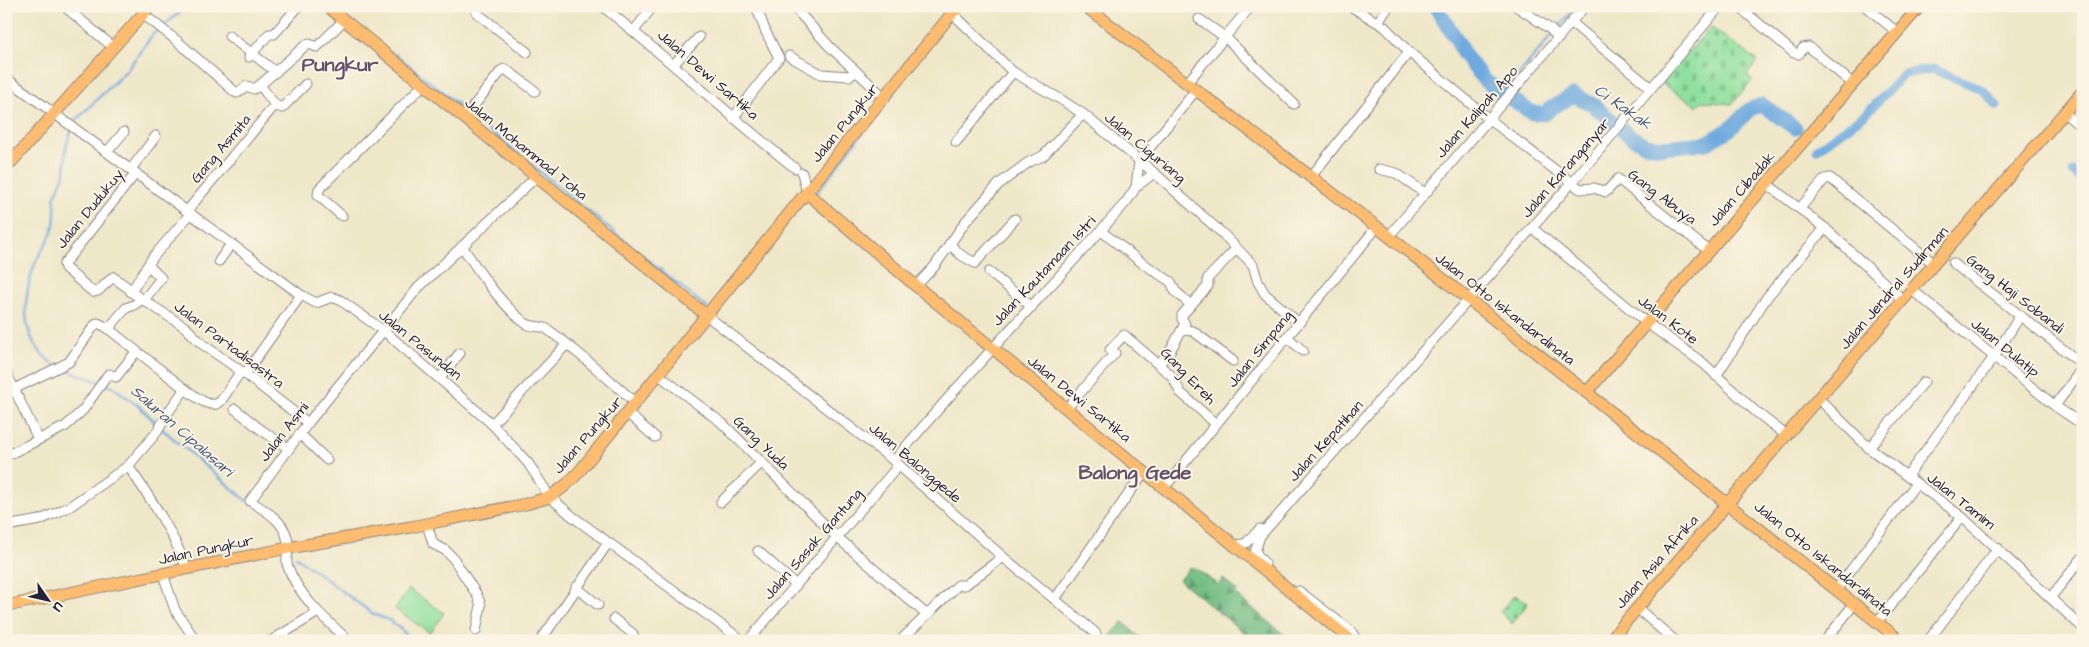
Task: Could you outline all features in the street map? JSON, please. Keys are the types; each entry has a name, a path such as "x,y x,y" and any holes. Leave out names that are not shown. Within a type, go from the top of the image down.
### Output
{"main road":[{"name":"Jalan Mohammad Toha","path":"328,6 706,315"},
{"name":"Jalan Otto Iskandardinata","path":"1085,6 1377,227 1901,641"},
{"name":"Jalan Cibadak","path":"1587,392 1920,6"},
{"name":"Jalan Pungkur","path":"6,606 288,548 427,524 526,504 550,497 566,485 636,403 885,98 952,8"},
{"path":"6,168 146,10"},
{"name":"Jalan Jendral Sudirman","path":"1728,503 2083,91"},
{"name":"Jalan Dewi Sartika","path":"807,193 916,286 1066,409 1234,546 1304,599 1350,641"},
{"name":"Jalan Asia Afrika","path":"1609,641 1728,503"}],"street":[{"path":"64,6 113,47"},
{"path":"474,6 477,14 527,52"},
{"name":"Jalan Dewi Sartika","path":"602,6 674,64 733,118 798,171 807,193"},
{"path":"634,32 652,6"},
{"path":"733,118 779,58 756,6"},
{"path":"793,6 824,40 885,98"},
{"path":"1139,161 1225,37 1251,6"},
{"path":"1350,6 1385,27 1409,52 1489,119 1572,182"},
{"path":"1378,22 1389,6"},
{"path":"1516,6 1555,34"},
{"name":"Jalan Karanganyar","path":"1464,297 1532,228 1625,121 1720,6"},
{"path":"1738,6 1794,53 1799,54 1806,46 1809,47 1853,84"},
{"path":"1865,6 1897,32"},
{"path":"251,55 269,34 274,34 298,7"},
{"name":"Jalan Kalipah Apo","path":"1388,236 1514,90 1555,34 1572,23 1583,7"},
{"name":"Jalan Ciguriang","path":"952,8 1013,72 1082,114 1208,219 1253,265 1258,282 1265,294 1299,323"},
{"path":"146,10 160,28 236,93 247,86 254,89 260,85 306,45 309,44 317,47 344,20"},
{"path":"1199,18 1225,37 1294,104"},
{"path":"1572,23 1651,88"},
{"path":"229,36 251,55 276,72"},
{"path":"674,64 699,37"},
{"path":"1310,178 1409,52"},
{"path":"789,56 820,74 849,76 856,72"},
{"path":"464,118 502,70 505,69 535,91"},
{"path":"956,142 1013,72"},
{"name":"Jalan Pasundan","path":"6,78 55,112 301,295 316,304 332,298 340,300 384,331 492,424 528,463 550,497 608,543 743,641"},
{"path":"260,85 275,104 283,108 306,84"},
{"path":"342,216 318,196 319,189 423,85"},
{"name":"Gang Asmita","path":"131,291 148,265 275,104"},
{"path":"2064,113 2083,128"},
{"path":"916,286 934,267 966,221 999,184 1029,162 1042,156 1082,114"},
{"path":"107,152 124,132"},
{"path":"134,171 156,136"},
{"name":"Jalan Kautamaan Istri","path":"896,463 932,415 1127,201 1136,187 1139,161"},
{"path":"1379,169 1396,173 1425,193"},
{"name":"Jalan Dudukuy","path":"131,291 113,277 98,291 93,292 65,268 64,264 134,171"},
{"path":"1136,187 1154,173"},
{"name":"Jalan Asmi","path":"288,548 285,532 280,522 267,511 250,501 288,448 418,288 536,177"},
{"path":"1800,208 1825,179 1830,178 1934,264"},
{"name":"Gang Abuya","path":"1572,182 1580,189 1594,188 1606,192 1618,179 1709,251"},
{"path":"1767,184 1825,228 1903,300"},
{"path":"949,244 961,255 975,263 1015,219"},
{"name":"Jalan Simpang","path":"1164,488 1377,227"},
{"name":"Jalan Kote","path":"1532,228 1647,323 1684,348 1755,411 1787,436"},
{"path":"1716,376 1767,297 1825,228"},
{"path":"1101,231 1140,262 1171,282 1175,291 1191,305"},
{"path":"219,261 231,244"},
{"path":"462,246 509,307 526,324 543,327 567,344 636,403"},
{"path":"1159,364 1170,351 1185,324 1182,317 1208,286 1208,278 1236,249"},
{"name":"Gang Haji Sobandi","path":"1953,263 2083,366"},
{"path":"108,330 126,308 143,299 161,278 148,265"},
{"path":"989,272 1032,307"},
{"name":"Jalan Dulatip","path":"1912,290 2055,406 2083,425"},
{"name":"Jalan Partadisastra","path":"131,291 185,327 202,344 243,372 308,423"},
{"path":"10,391 61,366 96,324 101,324 199,399 213,406 217,405 301,295"},
{"name":"Jalan Kepatihan","path":"1234,546 1246,543 1252,537 1394,380 1460,305 1464,297"},
{"name":"Jalan Kepatihan","path":"1304,599 1258,558 1255,552 1260,536 1464,297"},
{"name":"Jalan Balonggede","path":"706,315 896,463 1092,630 1096,634 1097,641"},
{"path":"1907,476 1994,357 2020,316"},
{"path":"1182,330 1193,331 1234,361"},
{"name":"Gang Ereh","path":"1066,409 1115,354 1110,350 1124,335 1173,377 1180,392 1216,424"},
{"path":"1287,337 1303,351"},
{"path":"492,424 567,344"},
{"path":"6,456 66,426 83,410 109,374 116,377 136,352"},
{"path":"440,378 460,353"},
{"path":"2055,406 2083,366"},
{"path":"6,372 10,391 38,439"},
{"name":"Gang Yuda","path":"659,375 722,423 838,538 927,615"},
{"path":"1869,448 1924,382"},
{"path":"6,526 40,520 69,508 128,466 159,427 185,389"},
{"name":"Jalan Tamim","path":"1819,399 1869,448 1962,517 1998,548 2083,628"},
{"path":"235,409 288,448"},
{"path":"627,413 655,437"},
{"path":"300,434 327,460"},
{"path":"721,502 762,462"},
{"name":"Jalan Sasak Gantung","path":"748,641 838,538 896,463"},
{"path":"128,466 170,531 187,569"},
{"path":"1055,599 1144,472"},
{"path":"1836,590 1916,484"},
{"path":"1877,622 1962,517"},
{"path":"427,524 433,544 445,550 453,558 477,595 481,605 476,631"},
{"path":"543,641 541,640 576,587 608,543"},
{"path":"288,548 287,566 298,587 318,612 349,641"},
{"path":"1928,641 1998,548"},
{"path":"758,551 796,585"},
{"path":"900,641 958,586 965,585 1003,556"},
{"path":"2051,598 2083,557"},
{"path":"163,574 176,610 196,641"},
{"path":"576,587 598,605"},
{"name":"Jalan Dewi Sartika","path":"1304,599 1351,631 1357,641"},
{"path":"1825,641 1854,604"},
{"path":"1637,608 1675,641"},
{"path":"272,641 318,612"},
{"path":"614,619 633,634 634,641"}],"green space":[{"path":"1711,27 1758,61 1747,75 1752,81 1732,104 1702,101 1697,106 1661,83"},
{"path":"1190,567 1193,569 1194,567 1218,585 1223,579 1237,591 1235,594 1292,641 1254,641 1179,580"},
{"path":"409,589 444,613 430,633 395,609"},
{"path":"1515,595 1528,603 1512,624 1500,611"},
{"path":"1123,622 1144,641 1119,641 1109,637"}],"waterway":[{"name":"Saluran Cipalasari","path":"163,26 188,6"},
{"name":"Ci Kakak","path":"1435,6 1463,53 1484,80 1532,113 1545,114 1574,95 1593,105 1630,136 1646,145 1662,147 1707,143 1730,129 1750,109 1762,105 1795,128"},
{"path":"1556,31 1576,6"},
{"name":"Saluran Cipalasari","path":"56,366 44,357 30,335 26,310 29,283 33,269 50,236 55,221 54,198 65,173 66,147 74,122 127,70 153,34 159,30"},
{"path":"1503,93 1552,35"},
{"path":"395,54 466,111"},
{"name":"Ci Kakak","path":"1817,149 1867,113 1904,74 1933,69 1983,90 1997,106"},
{"path":"815,195 887,102"},
{"path":"469,114 707,308"},
{"name":"Ci Kakak","path":"2073,172 2083,180"},
{"name":"Saluran Cipalasari","path":"61,368 113,387 140,407 158,425"},
{"name":"Saluran Cipalasari","path":"162,429 247,501"},
{"name":"Saluran Cipalasari","path":"296,557 373,614 391,621 414,641"}],"district":[{"name":"Pungkur","path":"340,65"},
{"name":"Balong Gede","path":"1135,473"}]}
